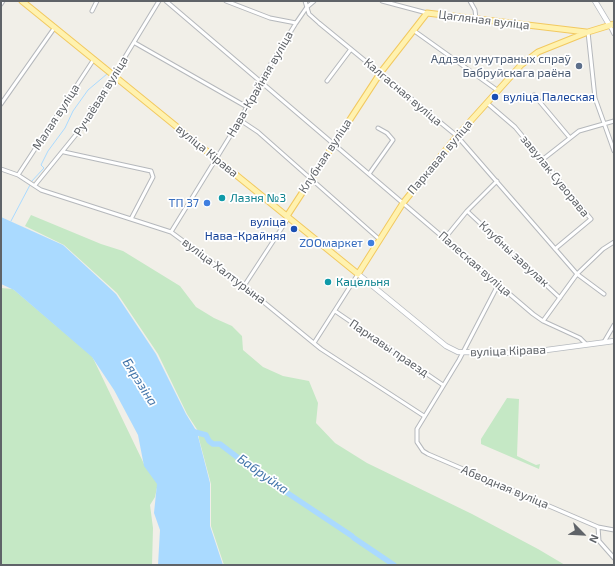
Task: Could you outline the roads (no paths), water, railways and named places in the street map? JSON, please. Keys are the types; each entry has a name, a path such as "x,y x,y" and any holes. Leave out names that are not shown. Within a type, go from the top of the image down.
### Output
{"main road":[{"path":"595,1 612,25"},
{"name":"вуліца Кірава","path":"25,2 446,346 462,353 524,353 614,341"},
{"name":"Цагляная вуліца","path":"427,13 589,32"},
{"name":"Клубная вуліца","path":"287,216 333,143 381,72 427,13"},
{"name":"Паркавая вуліца","path":"358,274 403,203 456,136 521,65 533,55 589,32 612,25"}],"street":[{"path":"92,10 97,1"},
{"name":"Ручаёвая вуліца","path":"34,185 64,152 83,126 111,82 113,74 135,43 159,1"},
{"name":"Палеская вуліца","path":"166,1 543,321 580,338 586,345"},
{"path":"226,1 270,18 296,23"},
{"path":"305,1 307,8"},
{"name":"Нава-Крайняя вуліца","path":"172,232 240,120 262,78 296,23 314,1"},
{"name":"Цагляная вуліца","path":"382,1 427,13"},
{"path":"470,1 475,10 476,19"},
{"name":"Калгасная вуліца","path":"307,8 309,14 314,19 381,72 456,136 577,274 604,294"},
{"path":"612,25 614,34"},
{"path":"1,104 55,28"},
{"path":"413,30 497,90"},
{"path":"589,32 595,98 614,151"},
{"path":"135,43 247,107"},
{"path":"328,81 352,49"},
{"name":"Малая вуліца","path":"18,175 94,59"},
{"path":"534,95 570,138"},
{"name":"завулак Суворава","path":"486,102 515,127 591,218 555,250"},
{"path":"240,120 258,132 310,180 379,239"},
{"path":"542,160 579,131 614,121"},
{"path":"369,174 393,140 387,133 378,128"},
{"path":"64,152 151,171 152,177 131,219"},
{"name":"вуліца Халтурына","path":"1,170 18,175 41,190 172,232 244,286 314,343 424,416"},
{"path":"445,238 467,211 497,181"},
{"name":"Клубны завулак","path":"467,211 560,298"},
{"name":"Клубная вуліца","path":"244,286 287,220 287,216"},
{"path":"543,321 577,274 603,249 614,242"},
{"name":"Паркавая вуліца","path":"314,343 358,274"},
{"path":"424,416 462,353 498,284"},
{"name":"Паркавы праезд","path":"334,311 443,386"},
{"path":"604,342 614,325"},
{"name":"Абводная вуліца","path":"424,416 417,429 417,442 423,451 598,527 614,530"},
{"path":"598,527 599,541 614,558"}],"water":[{"name":"Бярэзіна","path":"1,217 63,245 116,294 156,354 186,414 197,432 210,483 210,526 223,565 158,565 160,530 154,513 157,484 144,466 138,435 114,390 92,357 14,290 1,284"}],"waterway":[{"path":"31,182 44,168 41,165 48,151 65,128 73,111 88,90 107,74"},
{"path":"11,221 30,185"},
{"name":"Бабруйка","path":"191,431 206,435 209,441 213,444 220,444 262,476 352,536"},
{"name":"Бабруйка","path":"354,538 394,565"}],"place":[{"name":"Аддзел унутраных спраў Бабруйскага раёна","path":"579,66"},
{"name":"вуліца Палеская","path":"495,97"},
{"name":"Лазня №3","path":"222,198"},
{"name":"ТП 37","path":"207,203"},
{"name":"вуліца Нава-Крайняя","path":"294,229"},
{"name":"ZOOмаркет","path":"371,243"},
{"name":"Кацельня","path":"328,282"}]}
